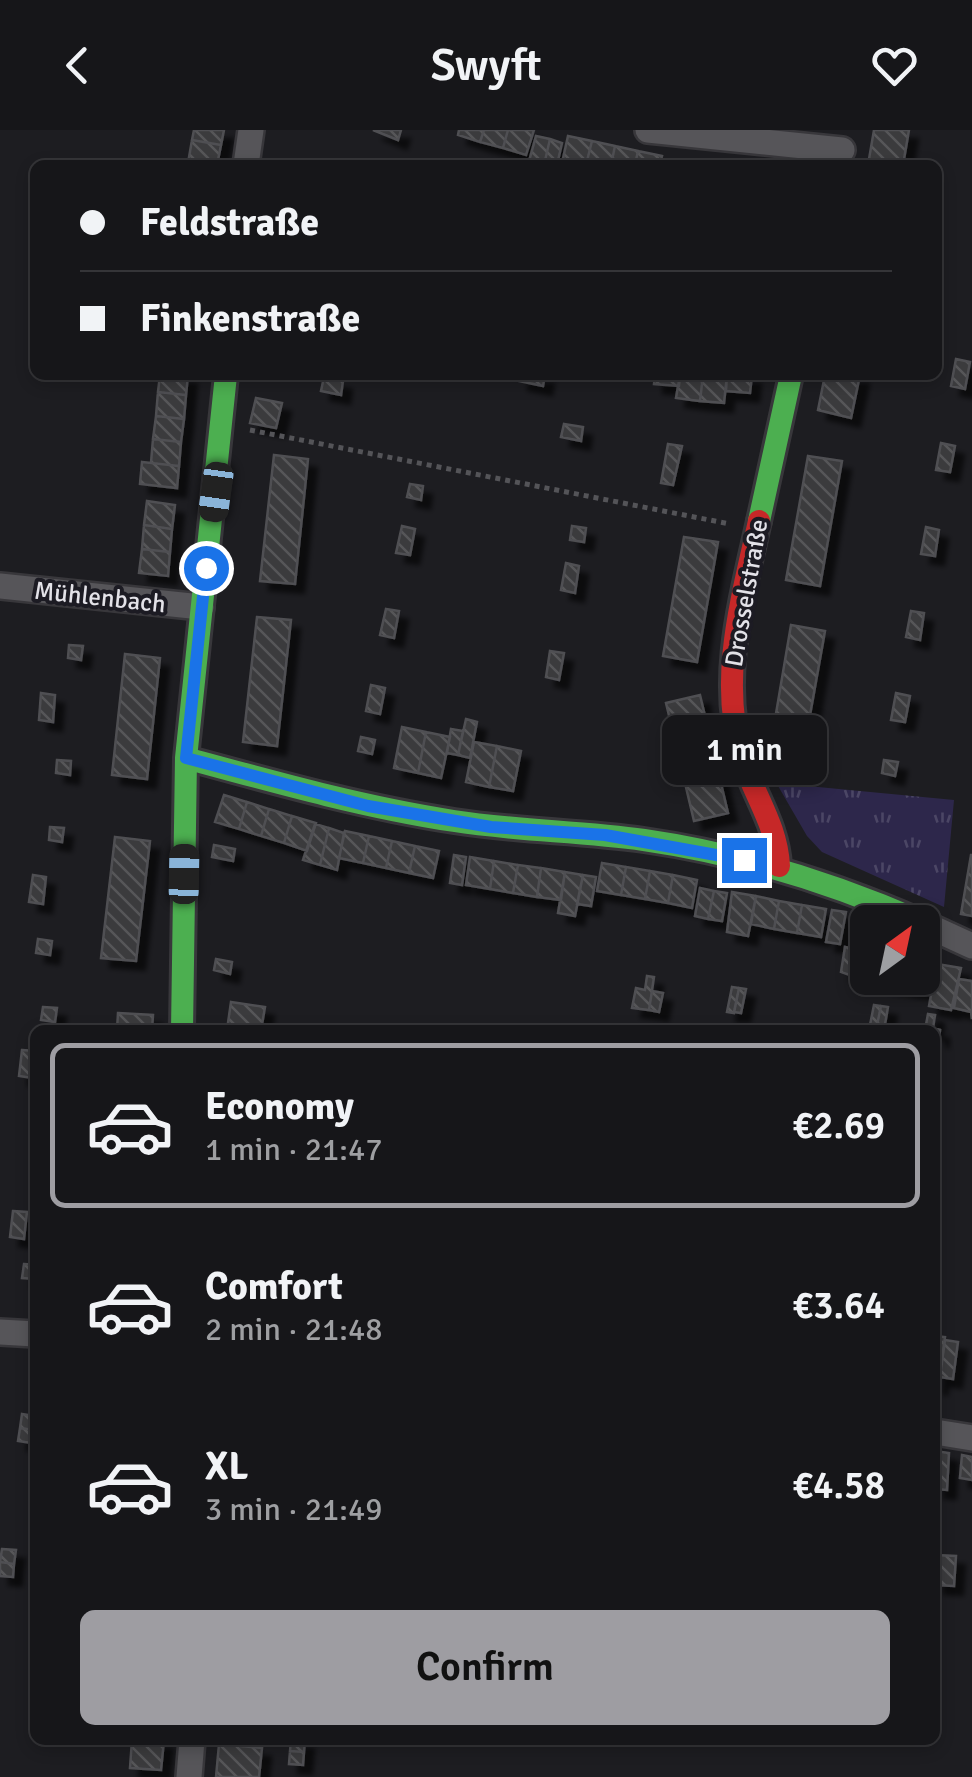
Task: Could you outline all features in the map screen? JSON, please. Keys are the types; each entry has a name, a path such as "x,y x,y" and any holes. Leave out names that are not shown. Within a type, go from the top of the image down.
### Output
{"street":[{"path":"247,160 251,130"},
{"path":"648,130 842,148"},
{"path":"182,1025 186,758 226,380"},
{"name":"Drosselstraße","path":"780,866 778,839 742,757 730,685 757,529 790,380"},
{"name":"Mühlenbach","path":"0,586 201,607"},
{"path":"186,758 368,806 491,827 605,835 780,866 844,886 884,905"},
{"path":"940,931 972,946"},
{"path":"0,1332 30,1334"},
{"path":"940,1433 972,1438"},
{"path":"189,1777 192,1745"}],"path":[{"path":"223,424 757,529"}],"green space":[{"path":"770,772 797,785 954,800 944,907 822,852 807,836"}],"building":[{"path":"194,130 224,130 221,145 192,140"},
{"path":"373,130 401,130 398,140"},
{"path":"459,130 484,130 480,142 458,135"},
{"path":"484,130 508,130 503,148 480,142"},
{"path":"508,130 534,130 526,155 503,148"},
{"path":"874,130 909,130 904,160 869,160"},
{"path":"536,136 550,139 545,160 529,160"},
{"path":"568,136 592,141 587,160 563,160"},
{"path":"550,139 562,143 558,160 545,160"},
{"path":"192,140 221,145 218,160 189,160"},
{"path":"592,141 615,146 612,160 587,160"},
{"path":"615,146 638,151 636,160 612,160"},
{"path":"638,151 662,156 661,160 636,160"},
{"path":"956,359 970,362 965,389 951,386"},
{"path":"159,380 188,380 186,395 158,392"},
{"path":"323,380 343,381 341,395 321,391"},
{"path":"519,380 544,380 543,386"},
{"path":"654,380 680,380 679,386 654,384"},
{"path":"679,380 702,380 700,401 676,398"},
{"path":"702,380 726,380 724,403 700,401"},
{"path":"727,380 751,380 750,393 726,391"},
{"path":"824,380 859,380 851,418 818,410"},
{"path":"158,392 186,395 184,419 156,416"},
{"path":"256,398 282,403 276,428 250,423"},
{"path":"156,416 184,419 181,442 153,439"},
{"path":"564,424 583,427 581,441 561,437"},
{"path":"153,439 181,442 179,466 151,463"},
{"path":"941,443 955,446 950,472 936,470"},
{"path":"668,444 682,446 673,485 661,483"},
{"path":"274,455 308,459 295,584 260,581"},
{"path":"808,456 842,461 820,586 786,580"},
{"path":"142,462 179,466 177,488 140,484"},
{"path":"410,484 423,486 421,500 407,497"},
{"path":"147,501 175,505 172,529 144,525"},
{"path":"144,525 172,529 170,552 142,549"},
{"path":"402,526 415,529 410,555 396,553"},
{"path":"572,526 586,528 584,542 570,540"},
{"path":"926,527 939,530 935,556 921,554"},
{"path":"684,537 718,542 697,662 663,656"},
{"path":"142,549 170,552 168,576 139,573"},
{"path":"566,563 579,566 575,593 561,590"},
{"path":"386,609 399,611 394,638 380,635"},
{"path":"911,611 924,613 920,640 906,637"},
{"path":"257,617 291,620 277,746 243,742"},
{"path":"791,625 825,631 803,754 770,749"},
{"path":"69,645 83,646 81,660 68,658"},
{"path":"550,651 564,653 559,680 546,677"},
{"path":"125,654 160,658 147,779 112,775"},
{"path":"371,685 385,688 380,714 366,711"},
{"path":"41,693 55,695 53,722 39,720"},
{"path":"896,693 910,696 905,722 891,720"},
{"path":"700,695 728,813 694,821 666,703"},
{"path":"466,719 477,722 470,758 458,755"},
{"path":"402,727 426,732 418,773 394,768"},
{"path":"451,729 463,731 458,755 447,753"},
{"path":"426,732 450,737 441,778 418,773"},
{"path":"361,737 375,740 372,754 358,751"},
{"path":"474,742 497,746 489,787 466,782"},
{"path":"497,746 521,751 513,791 489,787"},
{"path":"57,760 71,761 70,775 56,773"},
{"path":"884,760 898,762 895,776 882,773"},
{"path":"224,795 247,802 239,829 215,822"},
{"path":"247,802 269,809 261,836 239,829"},
{"path":"269,809 292,816 284,843 261,836"},
{"path":"292,816 316,823 307,851 284,843"},
{"path":"315,824 329,828 320,865 303,860"},
{"path":"50,827 64,828 62,842 49,840"},
{"path":"329,828 344,833 337,870 320,865"},
{"path":"345,831 369,836 363,863 339,858"},
{"path":"369,836 392,841 386,868 363,863"},
{"path":"115,837 150,841 136,961 101,958"},
{"path":"392,841 415,846 409,873 386,868"},
{"path":"214,845 235,849 233,861 212,857"},
{"path":"415,846 439,851 433,878 409,873"},
{"path":"454,855 466,857 462,885 450,883"},
{"path":"972,855 972,916 961,914"},
{"path":"470,857 494,861 490,889 466,885"},
{"path":"494,861 518,865 513,893 490,889"},
{"path":"602,863 626,867 621,895 597,891"},
{"path":"518,865 541,868 537,897 513,893"},
{"path":"626,867 650,871 645,899 621,895"},
{"path":"541,868 565,872 561,900 537,897"},
{"path":"650,871 673,875 668,903 645,899"},
{"path":"565,872 583,875 575,916 558,913"},
{"path":"33,875 46,877 43,904 29,902"},
{"path":"583,875 596,877 591,906 577,904"},
{"path":"673,875 697,880 692,908 668,903"},
{"path":"700,888 714,891 708,919 695,916"},
{"path":"714,891 727,893 722,921 708,919"},
{"path":"732,892 756,896 748,936 727,932"},
{"path":"756,896 779,901 774,929 751,924"},
{"path":"779,901 802,905 797,933 774,929"},
{"path":"802,905 826,909 821,937 797,933"},
{"path":"832,910 846,912 840,944 826,942"},
{"path":"38,939 52,941 50,955 36,953"},
{"path":"845,947 850,948 850,975 841,972"},
{"path":"216,959 232,962 230,974 214,970"},
{"path":"940,964 961,968 951,1010 929,1006 931,995 940,995"},
{"path":"647,976 654,977 649,1010 632,1008 636,988 645,990"},
{"path":"959,979 972,981 972,1019 971,1012 954,1008"},
{"path":"732,987 739,988 734,1013 727,1012"},
{"path":"739,988 746,989 741,1013 734,1012"},
{"path":"652,991 663,993 659,1012 649,1010"},
{"path":"231,1002 265,1007 262,1025 228,1025"},
{"path":"874,1005 881,1006 877,1025 870,1025"},
{"path":"881,1006 888,1007 885,1025 877,1025"},
{"path":"43,1007 57,1008 55,1022 41,1020"},
{"path":"118,1013 153,1015 152,1025 117,1025"},
{"path":"928,1014 935,1015 933,1025 926,1025"},
{"path":"22,1050 30,1051 30,1078 19,1076"},
{"path":"13,1211 27,1212 24,1239 10,1237"},
{"path":"24,1264 30,1265 30,1279 22,1278"},
{"path":"940,1336 945,1337 940,1372"},
{"path":"945,1340 958,1342 953,1379 940,1377"},
{"path":"22,1414 30,1415 30,1429 20,1428"},
{"path":"20,1428 30,1429 30,1443 18,1441"},
{"path":"940,1452 949,1453 947,1490 940,1489"},
{"path":"962,1455 972,1457 972,1480 960,1478"},
{"path":"2,1549 16,1550 14,1564 0,1562"},
{"path":"940,1555 956,1556 954,1586 940,1585"},
{"path":"0,1562 14,1564 13,1577 0,1576"},
{"path":"132,1745 164,1745 161,1770 130,1768"},
{"path":"219,1745 262,1748 259,1777 216,1777"},
{"path":"291,1745 305,1745 304,1752 290,1751"},
{"path":"290,1751 304,1752 303,1765 289,1764"}],"traffic: fast":[{"path":"182,1025 186,758 225,380"},
{"path":"759,521 790,380"},
{"path":"186,758 420,815 644,840 716,853 821,883 880,905"}],"traffic: jam":[{"path":"759,521 735,639 732,698 742,757 770,824 779,866"}],"route":[{"path":"206,568 186,758 368,806 491,827 605,835 744,860"}]}
